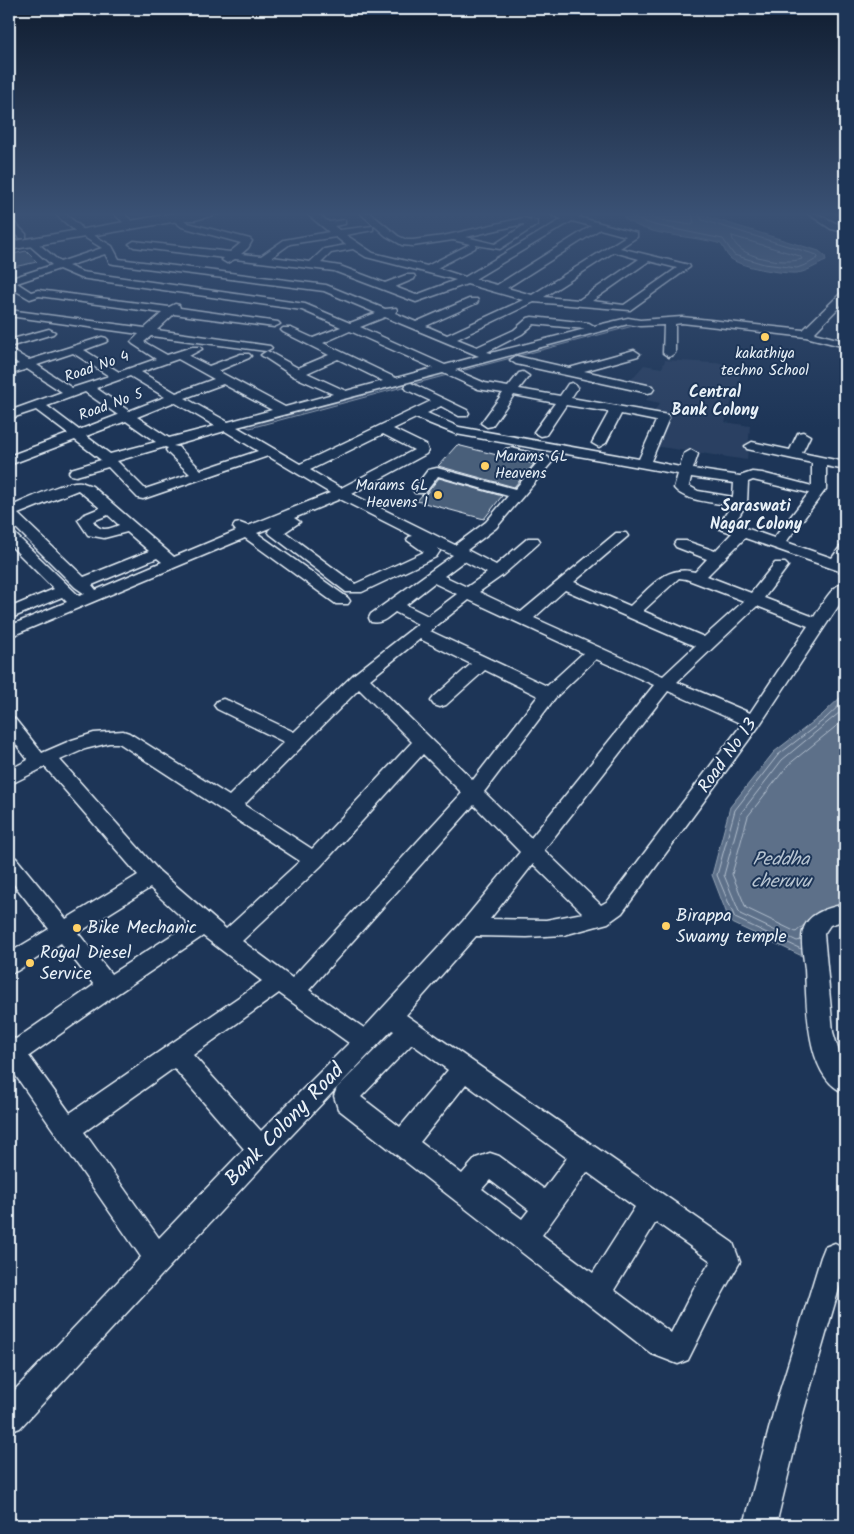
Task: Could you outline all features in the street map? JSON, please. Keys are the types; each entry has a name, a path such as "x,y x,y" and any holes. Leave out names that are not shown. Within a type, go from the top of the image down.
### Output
{"street":[{"path":"13,285 30,296 62,285"},
{"path":"146,285 292,304 317,312 446,368 482,386 663,418 643,465"},
{"path":"166,360 137,342 199,285"},
{"path":"309,285 321,286 490,357"},
{"path":"380,285 416,299"},
{"path":"386,287 392,285"},
{"path":"312,342 455,285"},
{"path":"483,285 533,299 626,308 660,285"},
{"path":"498,289 505,285"},
{"path":"447,339 533,299 556,285"},
{"path":"581,304 609,285"},
{"path":"38,293 169,312 274,324"},
{"path":"806,334 845,296"},
{"path":"317,312 351,299"},
{"path":"416,326 473,300"},
{"path":"626,308 640,322"},
{"path":"9,313 148,332 267,352 297,373 345,395"},
{"path":"478,351 518,332 532,320 601,328"},
{"path":"669,353 670,320"},
{"path":"232,430 283,411 628,321 670,320 701,322 806,334 845,344"},
{"path":"76,472 232,430 516,360 637,327 640,322"},
{"path":"287,330 395,382"},
{"path":"9,344 49,332"},
{"path":"9,371 102,340"},
{"path":"74,349 175,398 232,430 299,470 327,499 460,553 498,572"},
{"name":"Road No 4","path":"9,415 196,349"},
{"path":"9,352 71,393"},
{"path":"569,372 634,354"},
{"path":"179,355 283,411"},
{"path":"297,373 338,355"},
{"path":"208,371 244,356"},
{"path":"516,360 648,389"},
{"path":"487,424 524,376"},
{"name":"Road No 5","path":"9,461 224,379"},
{"path":"411,387 463,413"},
{"path":"541,432 572,387"},
{"path":"88,388 171,447 199,475"},
{"path":"9,401 21,410"},
{"path":"299,470 441,401"},
{"path":"38,405 111,462 143,495 268,452"},
{"path":"599,443 617,410"},
{"path":"416,413 456,430 686,472 741,480 746,477 757,476 817,491"},
{"path":"9,632 71,597 84,587 165,558 247,532 327,499 421,451 422,448 384,429"},
{"path":"794,455 803,436"},
{"path":"377,618 433,577 492,525 544,461 462,441"},
{"path":"752,446 845,466"},
{"path":"691,454 681,488 687,492 740,503"},
{"path":"777,544 817,491 819,486 819,460"},
{"path":"420,490 437,472 518,494"},
{"path":"741,480 740,503 725,526 841,566 845,550"},
{"path":"84,587 10,514 12,511 79,486 87,489 165,558"},
{"path":"327,499 346,503 432,551 431,554 356,589 352,589 275,532 327,499"},
{"path":"110,509 88,518 85,520 86,523 97,534 102,535 129,526"},
{"path":"188,566 247,532"},
{"path":"247,532 342,601"},
{"path":"697,578 741,533"},
{"path":"9,536 71,597"},
{"path":"523,619 563,583 621,536"},
{"path":"230,807 359,679 468,593 498,572 533,541"},
{"path":"681,544 717,557"},
{"path":"9,624 165,558"},
{"name":"Bank Colony Road","path":"9,1417 261,1149 366,1042 400,1024 471,927 664,683 754,600 780,566"},
{"path":"633,612 674,575 688,574 819,624"},
{"path":"433,577 594,652 753,722"},
{"path":"563,583 706,644"},
{"name":"Road No 13","path":"600,918 615,907 753,722 836,596 845,587"},
{"path":"9,614 71,597"},
{"path":"394,605 424,628 482,663 549,694"},
{"path":"68,1129 176,1054 287,987 474,792 549,694 594,652"},
{"path":"440,701 482,663"},
{"path":"359,679 600,918 572,926 538,929 471,927"},
{"path":"224,705 297,741"},
{"path":"9,723 152,877 204,925 287,987 366,1042"},
{"path":"9,778 41,756 98,738 123,737 314,860"},
{"path":"226,942 314,860 422,742"},
{"path":"9,864 109,987"},
{"path":"9,964 152,877"},
{"path":"845,912 823,919 814,932 821,1032 832,1068 845,1082"},
{"path":"158,1260 68,1129 11,1051 204,925"},
{"path":"400,1024 723,1252 726,1262 704,1298 678,1350 662,1344 347,1101 346,1096 400,1024"},
{"path":"176,1054 261,1149"},
{"path":"402,1144 464,1068"},
{"path":"524,1238 584,1155"},
{"path":"464,1191 485,1166 490,1165 547,1207"},
{"path":"596,1293 653,1203"},
{"path":"760,1525 788,1410 835,1257"}],"shaded area":[{"path":"628,322 633,326 465,370 460,368"},
{"path":"665,360 744,365 725,422 750,426 747,460 654,446 668,415 653,413 660,403 646,400 657,387 629,382 644,365 662,368"},
{"path":"446,371 451,374 250,428 242,425"}],"water":[{"name":"Peddha cheruvu","path":"845,693 845,907 802,956 730,922 712,875 730,807 774,752 822,715"}],"building":[{"name":"Marams GL Heavens","path":"457,445 534,464 514,487 438,466"},
{"name":"Marams GL Heavens 1","path":"439,478 502,496 484,519 417,501 422,495 426,494"}],"place":[{"name":"kakathiya techno School","path":"765,337"},
{"name":"Marams GL Heavens","path":"485,466"},
{"name":"Marams GL Heavens 1","path":"438,495"},
{"name":"Birappa Swamy temple","path":"666,926"},
{"name":"Bike Mechanic","path":"77,928"},
{"name":"Royal Diesel Service","path":"30,963"}],"district":[{"name":"Central Bank Colony","path":"715,401"},
{"name":"Saraswati Nagar Colony","path":"756,515"}]}
